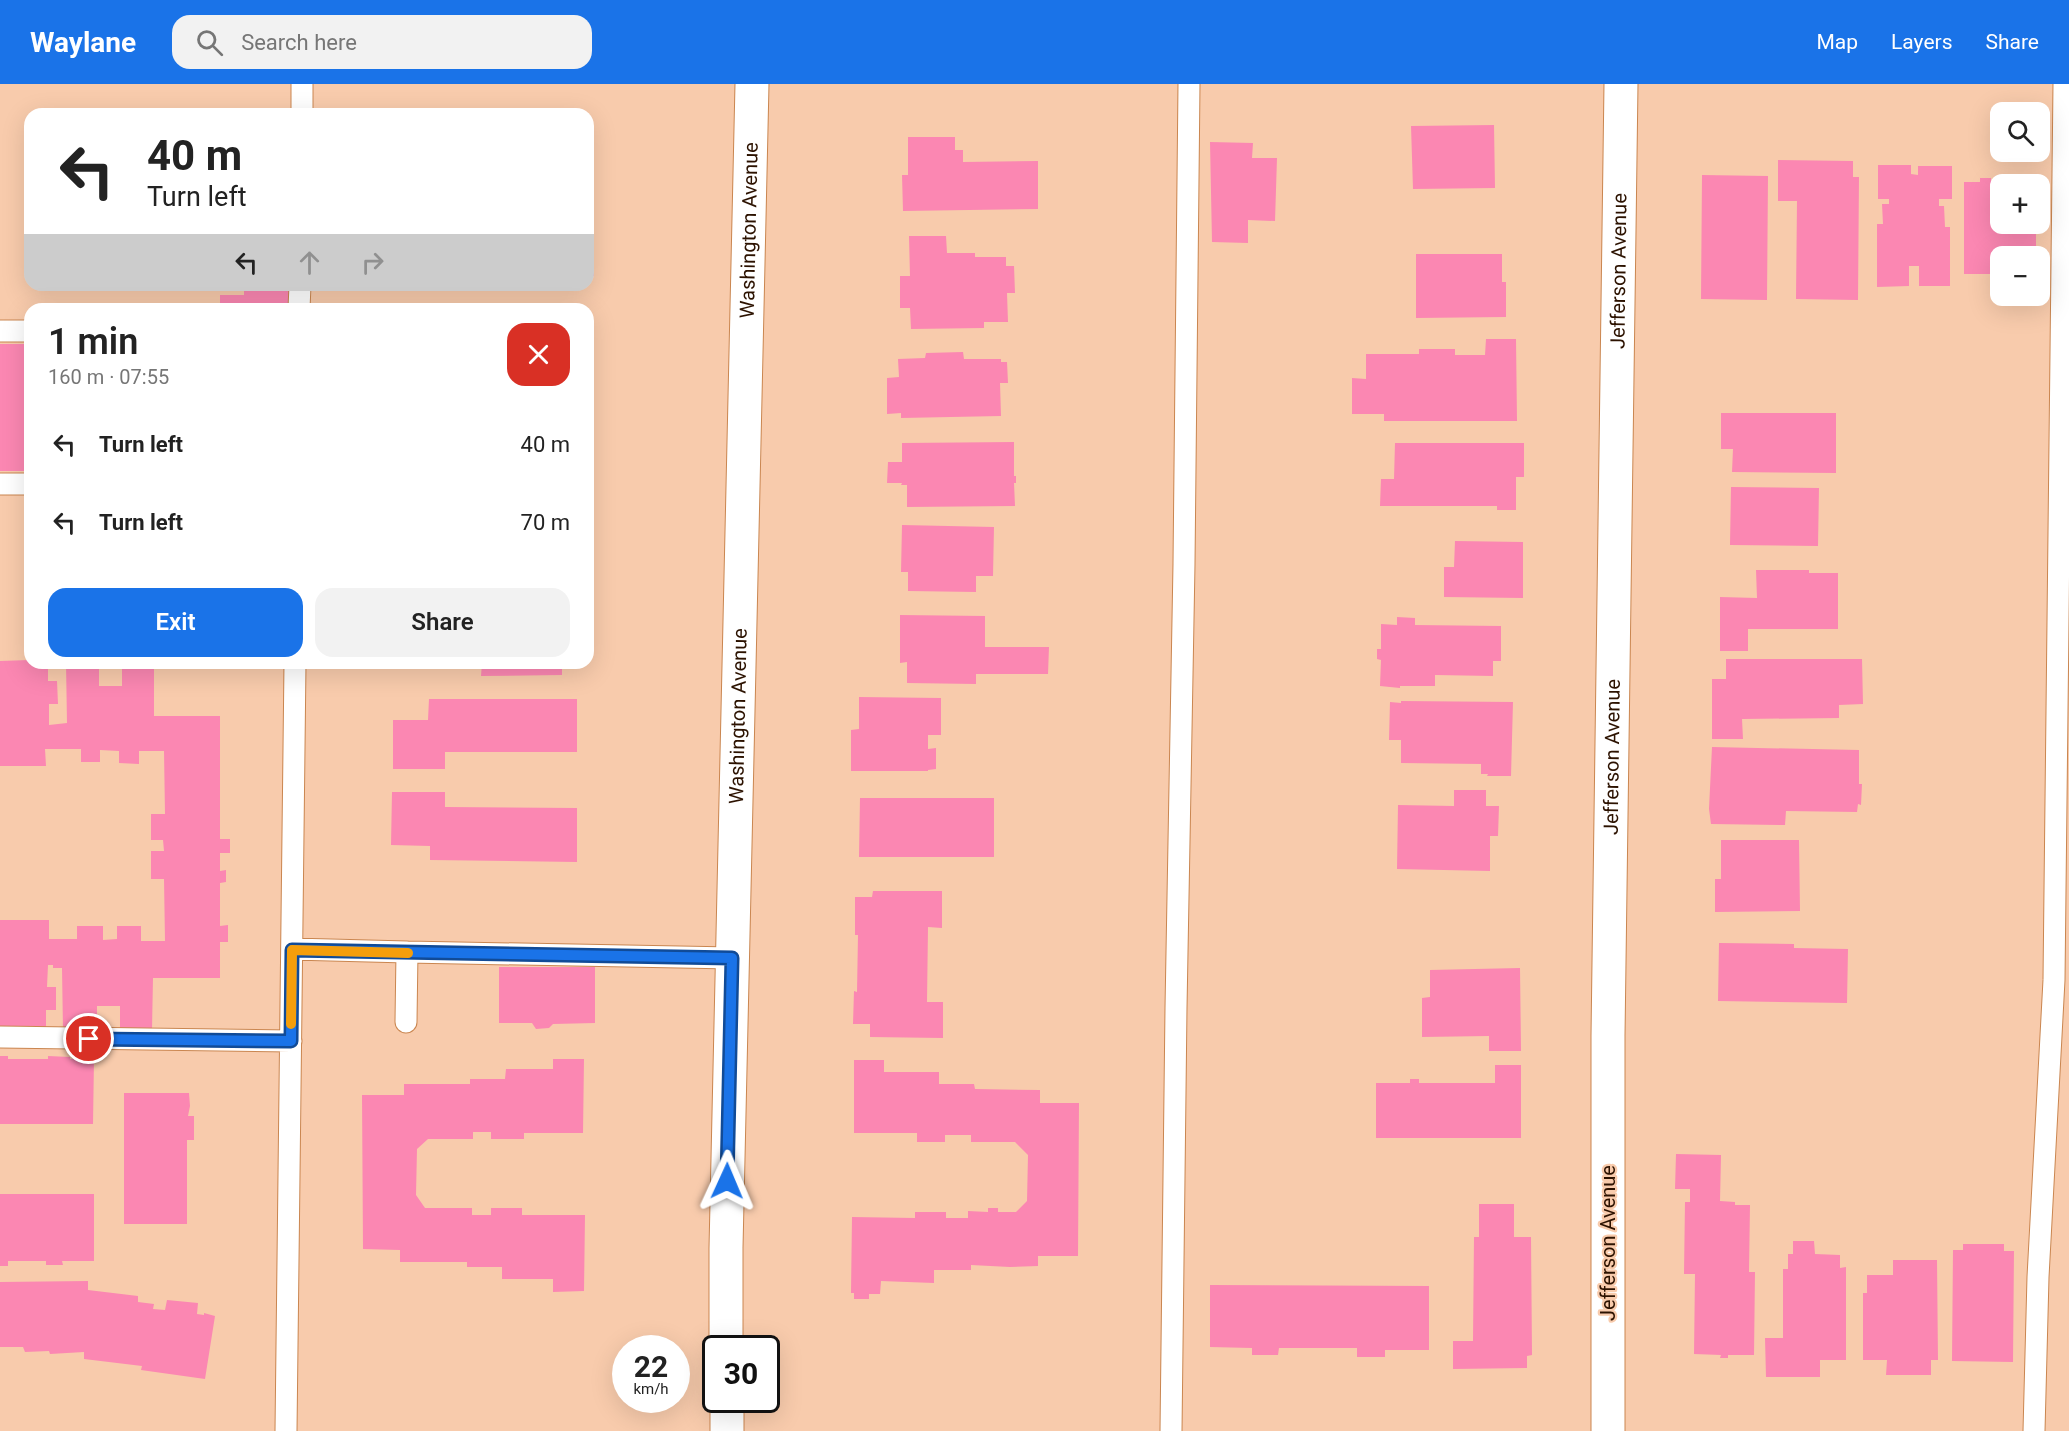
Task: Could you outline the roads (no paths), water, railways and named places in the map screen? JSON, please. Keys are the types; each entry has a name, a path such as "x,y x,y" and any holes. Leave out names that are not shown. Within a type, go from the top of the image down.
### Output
{"street":[{"name":"Washington Avenue","path":"726,1335 732,958 752,84"},
{"name":"Jefferson Avenue","path":"1608,1431 1608,1036 1621,84"},
{"path":"727,1413 727,1431"}],"lane":[{"path":"302,84 302,108"},
{"path":"1171,1431 1189,84"},
{"path":"2034,1431 2038,1277 2054,980 2064,84"},
{"path":"0,331 24,331"},
{"path":"0,484 24,484"},
{"path":"286,1431 295,669"},
{"path":"292,950 732,958"},
{"path":"406,1022 407,952"},
{"path":"0,1037 291,1041"}]}
